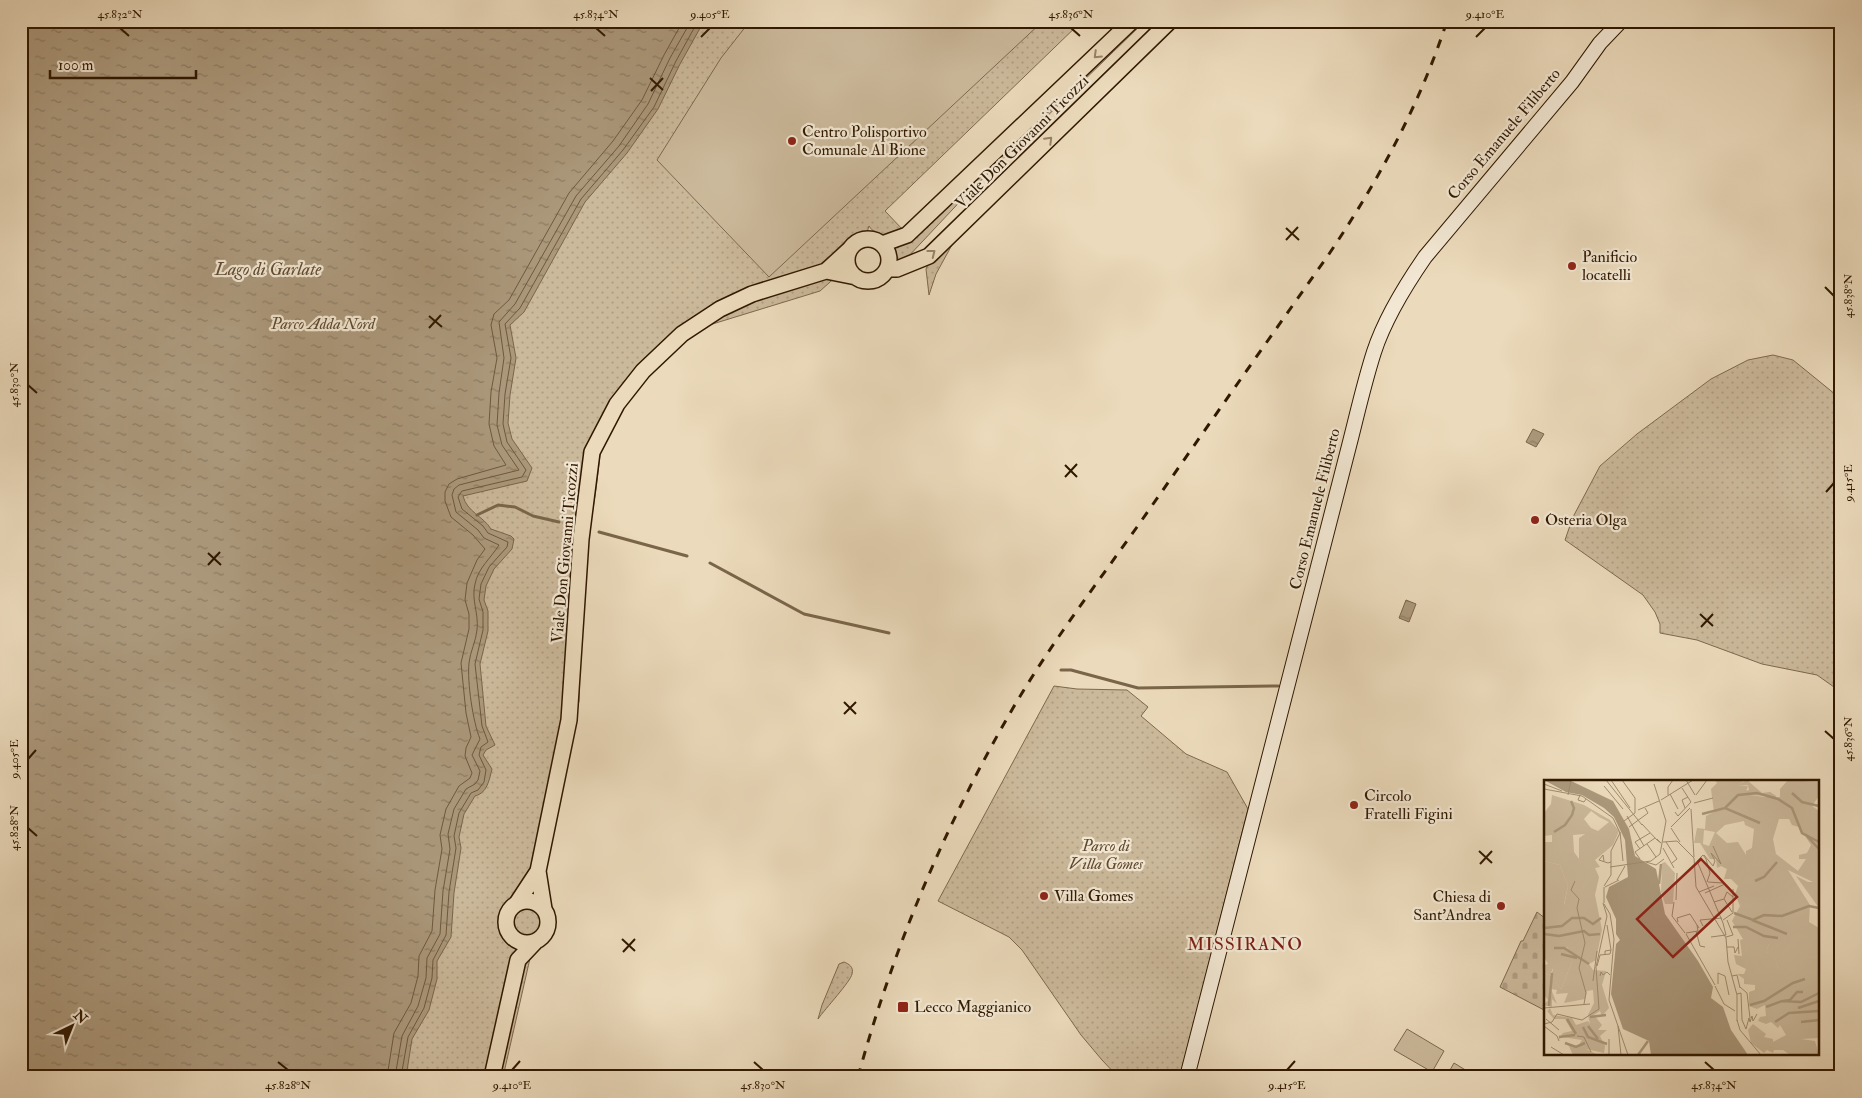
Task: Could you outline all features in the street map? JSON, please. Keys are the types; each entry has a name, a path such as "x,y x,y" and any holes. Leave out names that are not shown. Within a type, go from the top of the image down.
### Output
{"main road":[{"name":"Viale Don Giovanni Ticozzi","path":"882,244 907,235 1132,21"},
{"name":"Viale Don Giovanni Ticozzi","path":"887,269 897,269 929,256 1170,21"},
{"name":"Corso Emanuele Filiberto","path":"1187,1077 1374,351 1390,314 1425,257 1572,82 1606,48 1623,21"},
{"path":"861,240 876,240 882,244 888,256 887,269 884,274 868,281 856,277 848,267 847,260 851,248 861,240"},
{"name":"Viale Don Giovanni Ticozzi","path":"544,909 538,871 568,720 581,538 592,452 617,404 643,371 682,334 720,309 752,294 826,271 851,248"},
{"name":"Viale Don Giovanni Ticozzi","path":"826,271 856,277"},
{"name":"Viale Don Giovanni Ticozzi","path":"517,903 538,871"},
{"path":"492,1077 518,960 506,928 507,914 517,903 532,901 544,909 547,915 547,929 544,935 518,960"},
{"path":"510,935 522,943 535,942"}],"green space":[{"name":"Lago di Garlate","path":"21,21 1082,21 885,211 904,231 885,235 876,233 869,226 864,242 848,266 820,291 693,330 624,399 602,439 581,588 579,701 542,888 555,912 531,954 503,1077 21,1077"},
{"name":"Centro Polisportivo Comunale Al Bione","path":"750,21 1043,21 769,277 657,160 721,58"},
{"path":"1138,21 1145,21 968,193 906,259 897,263 894,246"},
{"path":"953,243 936,274 929,295 926,269 930,261 937,254"},
{"path":"1773,355 1793,360 1841,399 1841,696 1834,687 1817,675 1762,664 1697,640 1660,633 1660,624 1655,612 1643,595 1565,540 1573,517 1600,466 1637,434 1711,379 1748,360"},
{"name":"Parco di Villa Gomes","path":"1054,686 1077,689 1127,690 1148,707 1141,716 1186,754 1227,772 1248,809 1180,1077 1118,1077 1081,1035 1022,950 1009,937 938,901"},
{"path":"1537,912 1544,917 1544,1010 1500,987 1521,941 1523,941"},
{"path":"844,962 852,968 851,978 818,1019 839,964"},
{"path":"1407,1029 1444,1051 1432,1072 1394,1050"},
{"path":"1454,1063 1477,1077 1446,1077"}],"water":[{"name":"Lago di Garlate","path":"21,21 704,21 658,109 627,153 585,202 524,312 510,325 516,358 508,423 512,439 532,468 527,481 463,496 468,506 491,529 511,536 514,539 512,549 494,569 486,586 484,600 488,611 488,631 480,664 486,726 495,745 486,750 483,755 492,769 485,789 475,796 464,814 459,837 461,848 454,893 451,937 437,961 437,979 429,1010 412,1039 406,1077 21,1077"},
{"path":"1533,429 1544,434 1536,447 1526,442"},
{"path":"1406,600 1416,604 1409,622 1399,618"}],"waterway":[{"path":"477,515 498,505 515,507 533,516 559,522"},
{"path":"599,532 687,556"},
{"path":"710,563 804,614 889,633"},
{"path":"1061,670 1071,670 1138,688 1278,686"}],"railway":[{"path":"858,1077 888,981 924,887 965,796 1013,708 1057,639 1327,257 1363,201 1410,114 1436,53 1447,21"}],"place":[{"name":"Centro Polisportivo Comunale Al Bione","path":"792,141"},
{"name":"Panificio locatelli","path":"1572,266"},
{"name":"Osteria Olga","path":"1535,520"},
{"name":"Circolo Fratelli Figini","path":"1354,805"},
{"name":"Villa Gomes","path":"1044,896"},
{"name":"Chiesa di Sant'Andrea","path":"1501,906"},
{"name":"Lecco Maggianico","path":"903,1007"}],"district":[{"name":"MISSIRANO","path":"1245,944"}],"park label":[{"name":"Parco Adda Nord","path":"323,324"}]}
